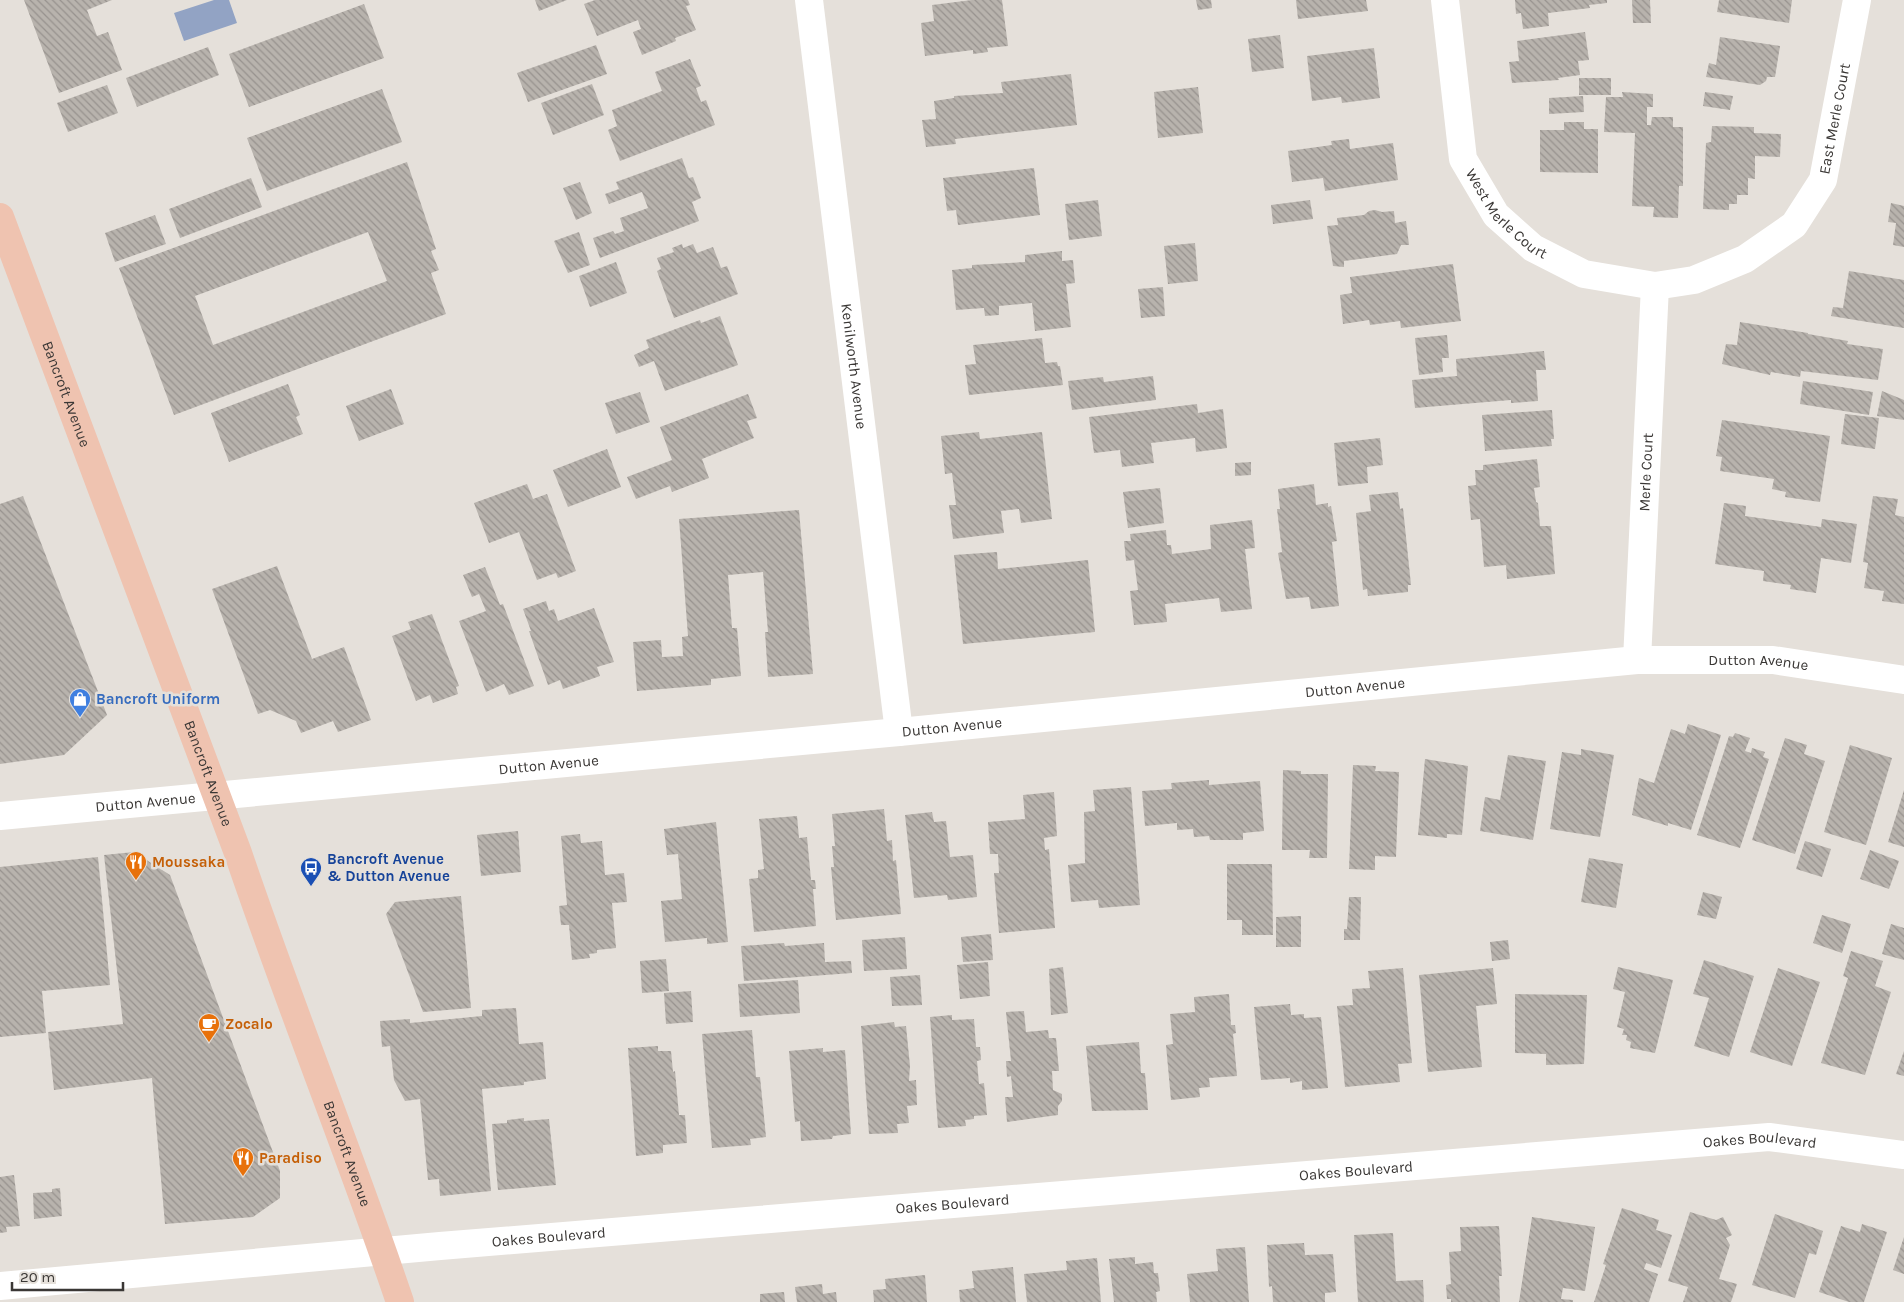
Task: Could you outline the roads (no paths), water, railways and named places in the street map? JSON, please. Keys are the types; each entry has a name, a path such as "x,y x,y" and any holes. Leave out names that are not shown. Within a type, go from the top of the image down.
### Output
{"main road":[{"name":"Bancroft Avenue","path":"0,217 216,795 400,1302"}],"street":[{"name":"Kenilworth Avenue","path":"809,0 899,732"},
{"name":"West Merle Court","path":"1445,0 1463,159 1496,215 1533,248 1584,274 1655,286"},
{"name":"East Merle Court","path":"1655,286 1694,280 1745,259 1794,225 1823,180 1856,0"},
{"name":"Merle Court","path":"1637,660 1655,286"},
{"name":"Dutton Avenue","path":"0,816 899,732 1637,660 1773,660 1904,680"},
{"name":"Oakes Boulevard","path":"0,1286 383,1252 1769,1137 1904,1155"}],"water":[{"path":"214,0 229,0 237,23 184,41 174,13"}],"place":[{"name":"Bancroft Uniform","path":"80,718"},
{"name":"Moussaka","path":"136,881"},
{"name":"Bancroft Avenue & Dutton Avenue","path":"311,887"},
{"name":"Zocalo","path":"209,1043"},
{"name":"Paradiso","path":"243,1177"}]}
